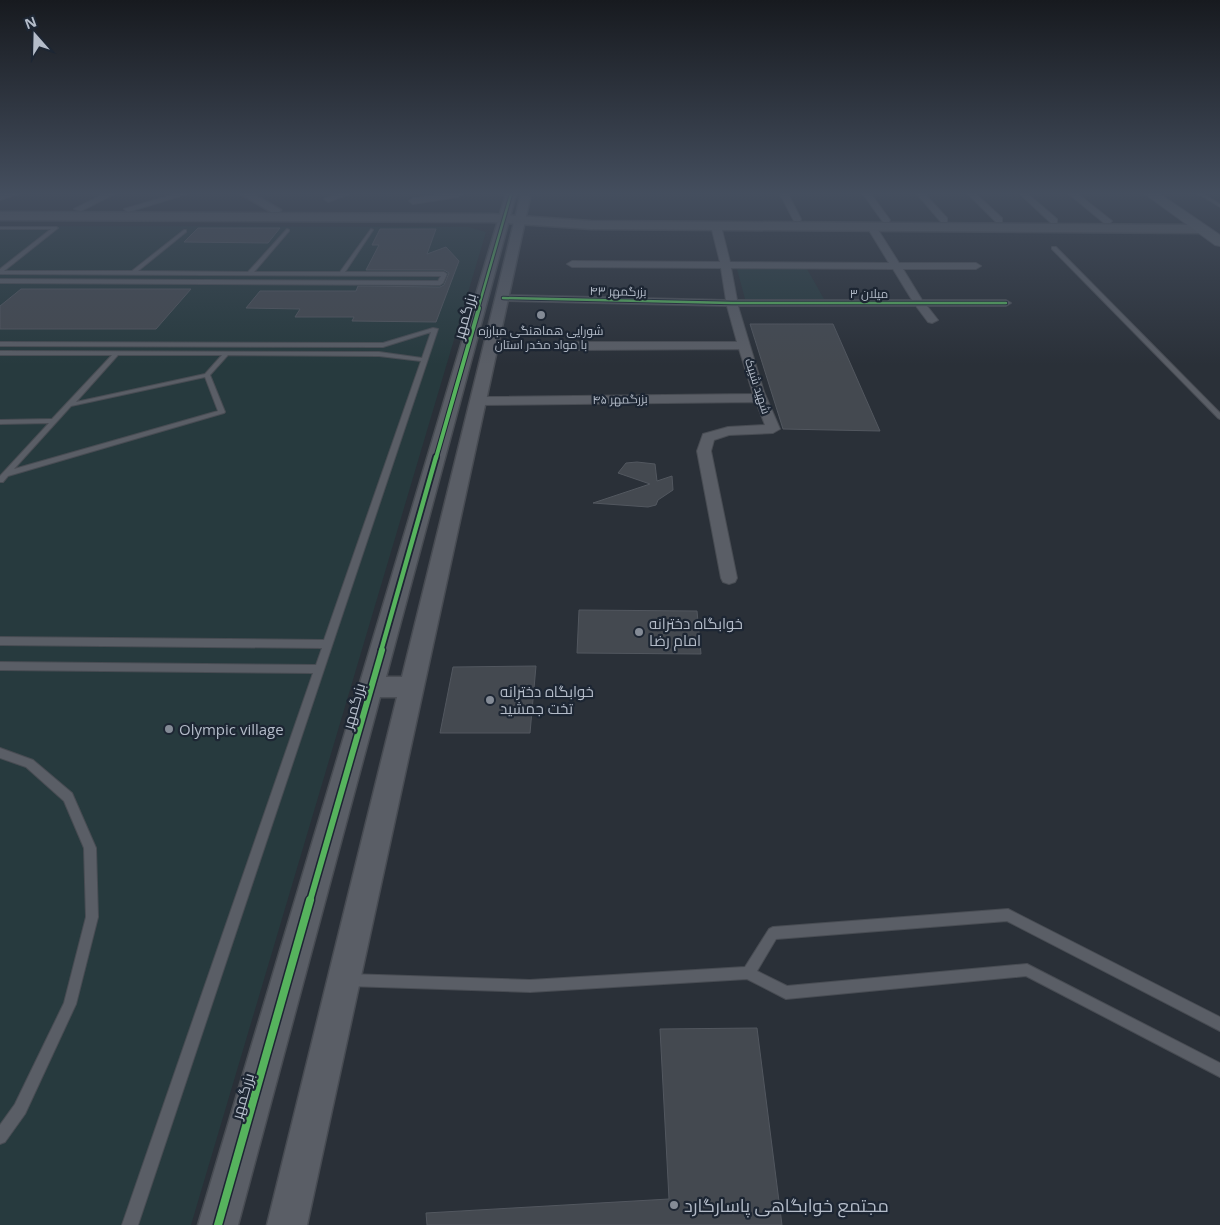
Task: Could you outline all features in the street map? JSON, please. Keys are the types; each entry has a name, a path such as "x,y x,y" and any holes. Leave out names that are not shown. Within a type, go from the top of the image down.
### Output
{"street":[{"name":"بزرگمهر","path":"218,1225 450,410 501,251"},
{"path":"287,1225 503,298 509,251"},
{"name":"شهید شیبک","path":"722,251 732,303 761,398 773,429 728,431 708,437 704,451 729,578"},
{"path":"887,251 919,303 932,320"},
{"path":"572,264 976,266"},
{"name":"بزرگمهر ۴۳","path":"503,298 732,303"},
{"name":"میلان ۳","path":"732,303 1006,303"},
{"path":"572,346 745,345"},
{"name":"بزرگمهر ۴۵","path":"478,406 761,398"},
{"path":"450,410 478,406"},
{"path":"372,686 412,687"}],"lane":[{"path":"0,271 26,251"},
{"path":"134,272 159,251"},
{"path":"250,273 269,251"},
{"path":"342,273 357,251"},
{"path":"1057,251 1220,417"},
{"path":"0,271 444,274 440,283 0,281"},
{"path":"0,344 383,345 435,329 130,1225"},
{"path":"0,354 379,354 424,360"},
{"path":"0,480 116,354"},
{"path":"69,405 207,375 226,354"},
{"path":"6,474 222,412 207,375"},
{"path":"0,422 54,421"},
{"path":"0,641 328,644"},
{"path":"0,666 320,669"},
{"path":"0,753 29,763 68,797 90,848 92,917 70,1004 20,1109 0,1137"},
{"path":"748,973 773,933 1008,915 1220,1024"},
{"path":"343,980 530,986 748,973 786,992 1027,970 1220,1070"}],"green space":[{"name":"Olympic village","path":"0,251 480,251 191,1225 0,1225"},
{"path":"737,269 807,269 824,299 745,299"}],"building":[{"path":"376,251 428,251 427,254 435,251 450,251 459,261 436,322 352,321 354,317 295,317 300,309 246,308 260,291 356,291 358,286 440,287 444,285 449,273 444,270 366,270"},
{"path":"21,289 191,289 156,329 0,329 0,306"},
{"path":"750,324 833,324 880,431 783,429"},
{"path":"626,463 655,464 657,481 672,476 673,490 658,500 656,505 648,507 593,503 650,484 618,473"},
{"name":"خوابگاه دخترانه امام رضا","path":"579,610 697,611 701,654 577,653"},
{"name":"خوابگاه دخترانه تخت جمشید","path":"536,666 530,733 440,733 453,667"},
{"path":"757,1028 782,1225 427,1225 426,1213 669,1199 660,1029"}],"cycle path":[{"path":"218,1225 495,251"},
{"path":"503,298 732,303 1006,303"}],"place":[{"name":"شورایی هماهنگی مبارزه با مواد مخدر استان","path":"541,315"},
{"name":"خوابگاه دخترانه امام رضا","path":"639,632"},
{"name":"خوابگاه دخترانه تخت جمشید","path":"490,700"},
{"name":"Olympic village","path":"169,729"},
{"name":"مجتمع خوابگاهی پاسارگارد","path":"674,1205"}]}
